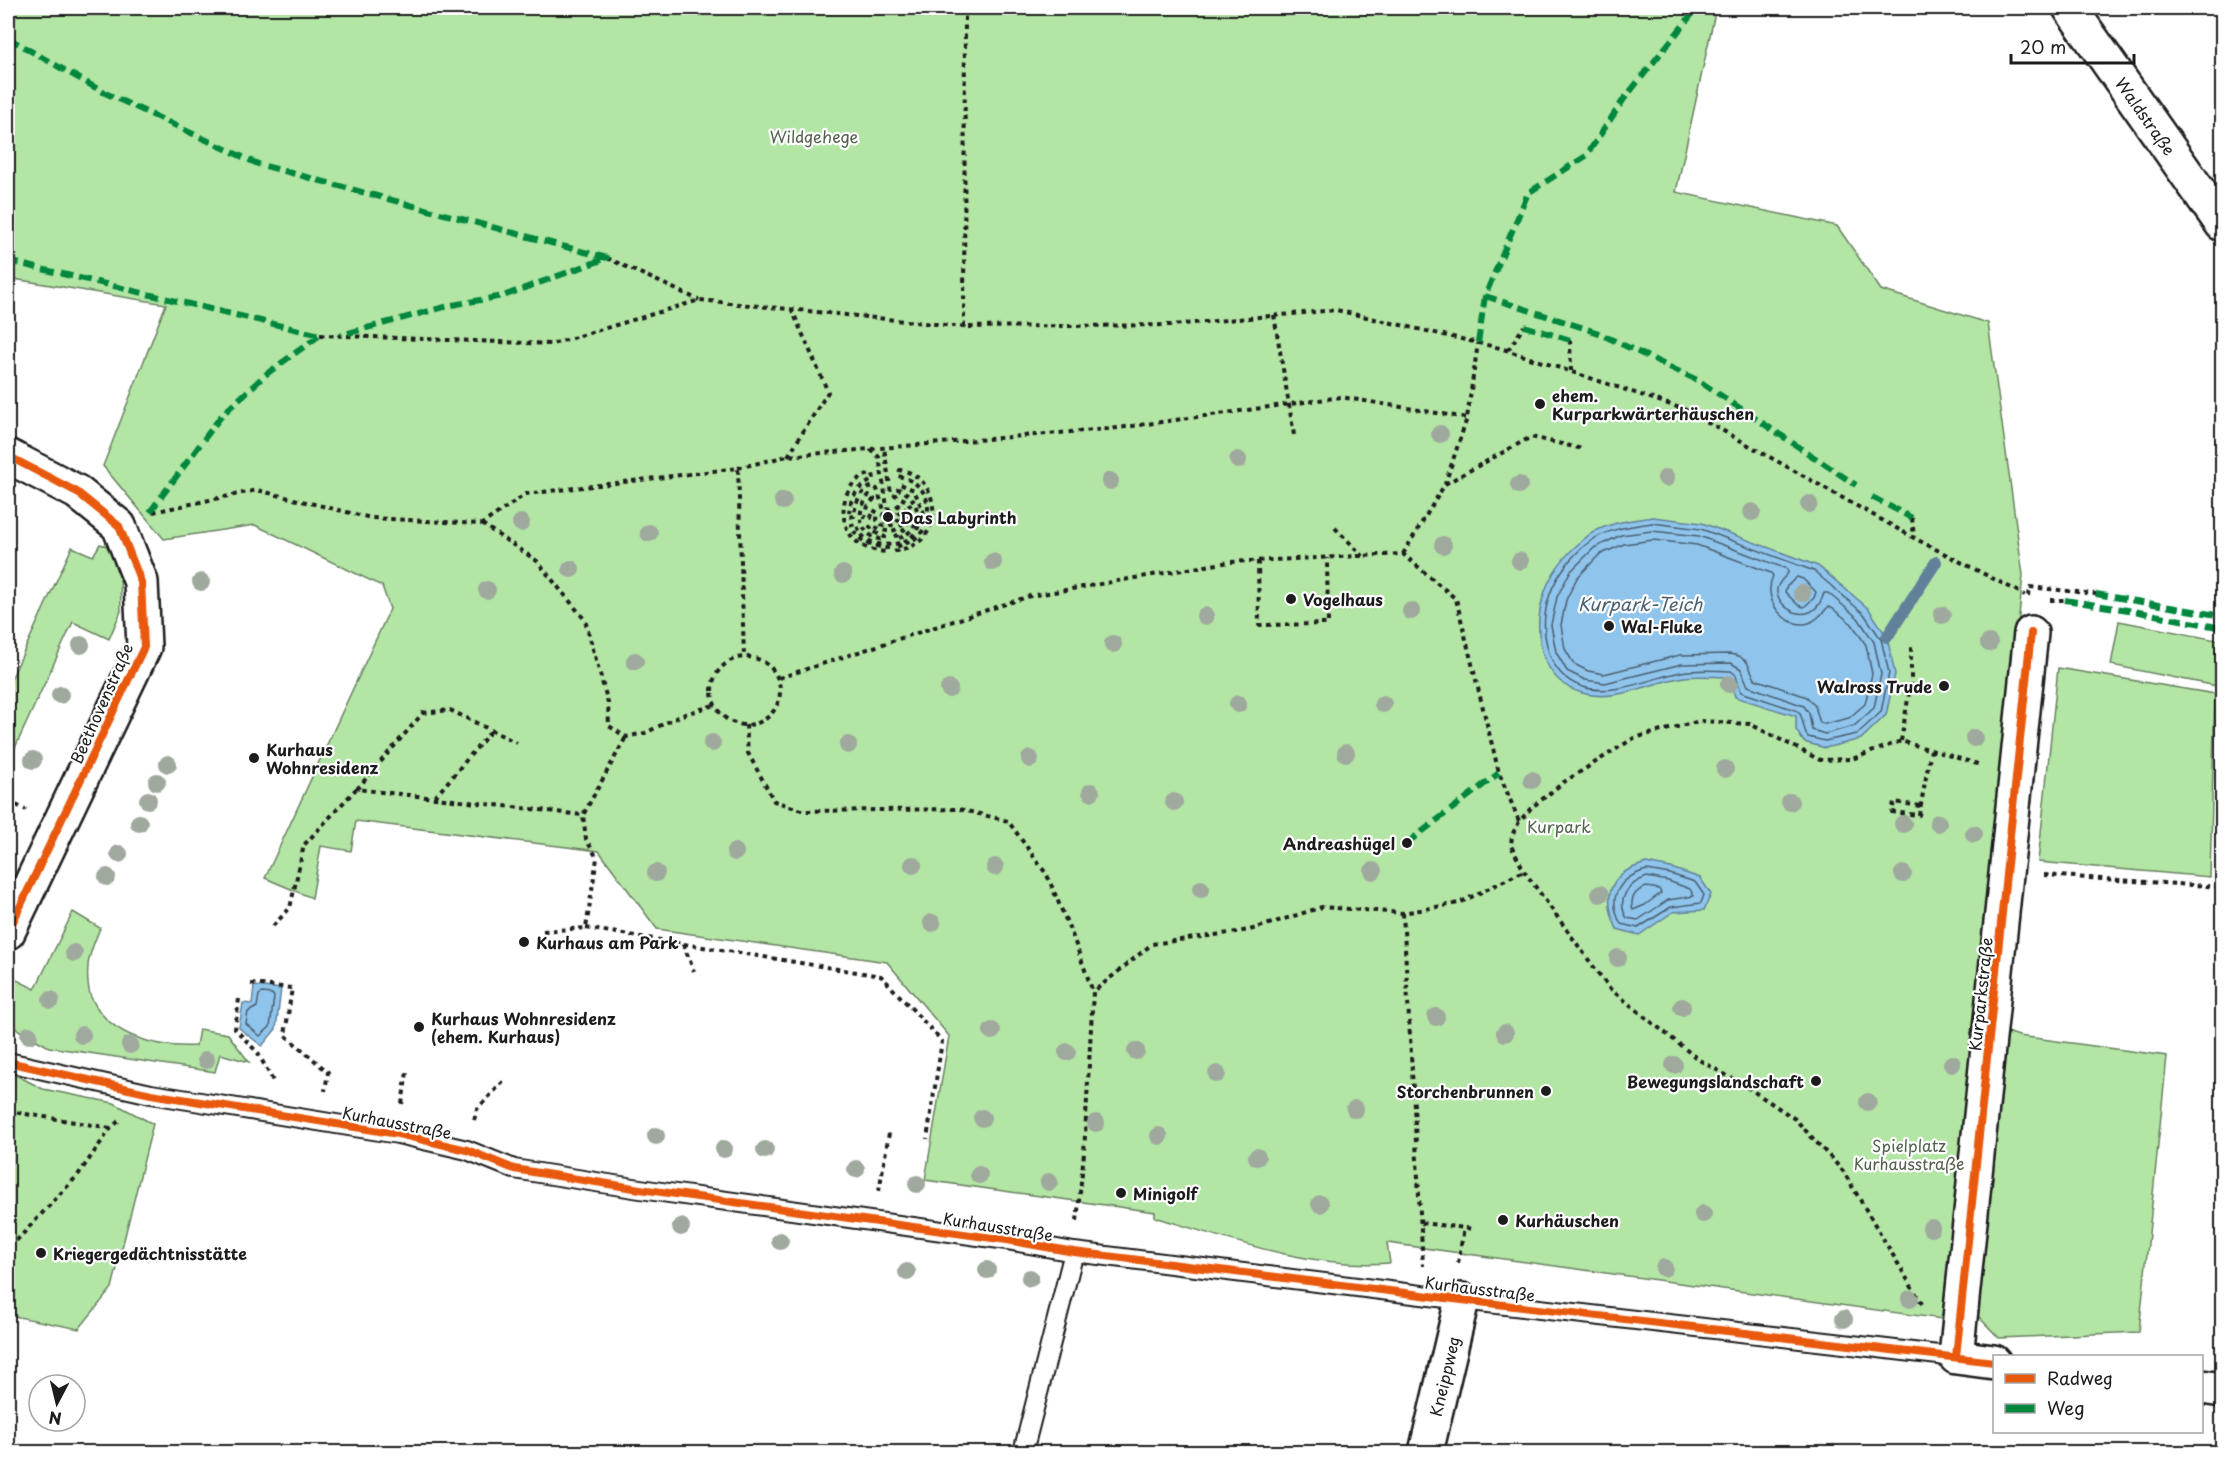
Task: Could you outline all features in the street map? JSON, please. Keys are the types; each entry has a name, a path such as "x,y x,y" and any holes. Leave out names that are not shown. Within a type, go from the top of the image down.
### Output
{"street":[{"name":"Waldstraße","path":"2070,8 2222,220"},
{"name":"Beethovenstraße","path":"8,456 77,492 119,526 141,582 144,647 8,932"},
{"name":"Kurparkstraße","path":"1956,1358 2031,633"},
{"name":"Kneippweg","path":"1426,1452 1462,1300"},
{"name":"Kurhausstraße","path":"1956,1358 1993,1362"},
{"path":"2203,1387 2223,1390"}],"lane":[{"name":"Kurhausstraße","path":"8,1062 151,1094 398,1134 468,1150 514,1169 1007,1240 1074,1252 1425,1296 1956,1358"},
{"path":"1023,1452 1074,1252"}],"path":[{"path":"964,327 965,8"},
{"path":"607,258 700,300 792,310 964,327 1172,325 1336,310 1508,350 1686,410 1914,538 2034,600 2031,633"},
{"path":"320,334 552,344 700,300"},
{"path":"787,456 828,392 792,310"},
{"path":"1274,315 1294,435"},
{"path":"1508,350 1524,326"},
{"path":"1570,340 1571,371"},
{"path":"1403,554 1445,484 1467,418 1478,343"},
{"path":"482,524 526,494 738,468 787,456 1118,428 1341,397 1467,418"},
{"path":"1445,484 1531,437 1582,449"},
{"path":"870,449 879,457 888,506 893,520 885,521 883,516 885,513 877,489 873,486 866,489 859,497 854,516 849,516 849,508 855,492 874,479 873,474 855,483 846,495 843,504 843,519 854,540 867,548 887,552 887,548 863,542 854,533 852,525 856,524 864,537 869,540 889,545 910,538 915,534 920,520 926,520 921,534 907,544 895,547 896,551 916,544 924,537 930,528 934,511 928,488 921,479 900,470 898,476 911,480 920,488 928,503 928,512 924,513 914,490 900,484 898,489 910,495 917,509 916,520 911,530 904,537 896,539 911,518 907,518 899,528 891,532 882,531 872,525 870,527 879,536 885,537 885,540 873,537 863,528 860,522 861,510 869,495 874,500 868,506 866,517 871,518 873,510 878,513 877,520 883,526 894,525 899,521 901,517 896,507 899,505 906,510 910,507 907,501 891,493 885,448"},
{"path":"738,468 744,656"},
{"path":"150,512 257,490 371,518 482,524 537,561 585,620 608,703 609,726 626,737 645,733 682,715 714,705"},
{"path":"1912,518 1914,538"},
{"path":"1335,528 1364,556"},
{"path":"779,678 1030,596 1228,562 1403,554 1456,598 1499,773 1519,822"},
{"path":"1258,561 1258,625 1328,624 1327,558"},
{"path":"2029,597 2030,587 2096,594"},
{"path":"1901,741 1911,681 1911,645"},
{"path":"744,656 765,661 779,678 780,695 775,710 762,722 746,725 727,720 714,705 711,689 716,672 728,661 744,656"},
{"path":"273,926 290,908 304,845 423,713 424,706"},
{"path":"423,713 450,710 517,743"},
{"path":"1956,1358 1843,1171 1795,1119 1699,1060 1609,988 1524,871 1511,846 1512,835 1531,808 1564,782 1634,738 1701,721 1750,724 1820,760 1852,759 1901,741 2016,775"},
{"path":"746,725 748,753 774,801 805,811 959,809 1008,821 1047,875 1093,992 1084,1154 1074,1252"},
{"path":"434,798 491,731"},
{"path":"586,928 597,858 585,839 583,815 626,737"},
{"path":"1920,806 1894,802 1892,812 1919,815 1931,750"},
{"path":"356,789 583,815"},
{"path":"1093,992 1152,944 1250,930 1322,907 1403,913 1459,903 1524,871"},
{"path":"2006,872 2223,886"},
{"path":"1403,913 1425,1296"},
{"path":"543,931 586,928 882,976 942,1041 927,1139"},
{"path":"682,944 694,971"},
{"path":"251,984 292,988 285,1035 328,1072 320,1121"},
{"path":"239,999 235,1029 258,1053 290,1116"},
{"path":"405,1084 407,1072"},
{"path":"468,1150 477,1109 505,1080"},
{"path":"8,1244 17,1240 78,1175 111,1128 151,1094"},
{"path":"8,1111 111,1128"},
{"path":"873,1221 889,1133"},
{"path":"1421,1223 1474,1229"},
{"path":"1457,1267 1464,1228"}],"green space":[{"path":"8,8 1716,8 1676,192 1837,226 1881,290 1988,323 2023,575 1979,1023 2019,1036 2167,1056 2139,1332 1999,1338 1953,1290 1949,1320 1387,1243 1390,1263 1330,1262 1242,1243 1155,1217 1155,1212 925,1180 949,1036 887,962 657,929 599,851 356,821 351,851 321,846 312,898 265,878 390,609 382,586 255,525 164,539 103,466 166,304 8,278"},
{"path":"100,544 107,546 120,571 121,611 109,639 73,622 8,763 8,686 72,547 93,556"},
{"path":"2119,621 2222,641 2222,687 2111,665"},
{"path":"2058,668 2215,694 2210,877 2038,862"},
{"path":"73,912 100,928 89,957 88,984 92,999 110,1023 136,1038 166,1045 196,1046 199,1029 228,1034 249,1062 220,1054 215,1072 49,1047 15,1028 11,1002 15,979 35,989"},
{"path":"8,1071 43,1089 114,1103 153,1124 112,1288 79,1329 8,1315"}],"water":[{"name":"Kurpark-Teich","path":"1653,517 1702,523 1818,566 1869,609 1887,637 1895,674 1886,715 1861,739 1825,748 1804,742 1796,730 1796,716 1735,697 1730,677 1684,677 1621,694 1608,695 1582,693 1568,687 1557,678 1548,666 1543,653 1539,623 1544,594 1555,571 1572,550 1599,529 1635,519"},
{"path":"1646,863 1671,868 1700,878 1711,894 1704,910 1673,912 1639,935 1617,929 1611,913 1611,889 1620,875"},
{"path":"254,986 281,989 276,1029 262,1046 239,1028 243,1003 252,1004"}],"waterway":[{"path":"1887,637 1936,562"}],"marked path":[{"path":"1478,343 1485,296 1528,193 1586,156 1624,99 1697,8"},
{"path":"8,38 103,92 258,164 607,258 503,296 452,305 341,335"},
{"path":"8,261 320,335"},
{"path":"1485,296 1596,332 1699,381 1856,485"},
{"path":"1524,326 1570,340"},
{"path":"150,512 222,415 265,375 320,335"},
{"path":"1872,497 1912,518"},
{"path":"2096,594 2222,616"},
{"path":"2065,600 2222,628"},
{"path":"1407,843 1499,773"}],"cycle path":[{"path":"8,456 77,492 119,526 141,582 144,647 8,932"},
{"path":"1956,1357 2031,633"},
{"path":"8,1062 151,1094 398,1134 467,1150 514,1169 640,1189 1007,1240 1074,1252 1993,1362"}],"place":[{"name":"ehem. Kurparkwärterhäuschen","path":"1540,404"},
{"name":"Das Labyrinth","path":"888,517"},
{"name":"Vogelhaus","path":"1291,599"},
{"name":"Wal-Fluke","path":"1609,626"},
{"name":"Walross Trude","path":"1944,686"},
{"name":"Kurhaus Wohnresidenz","path":"254,758"},
{"name":"Andreashügel","path":"1407,843"},
{"name":"Kurhaus am Park","path":"524,942"},
{"name":"Kurhaus Wohnresidenz (ehem. Kurhaus)","path":"419,1027"},
{"name":"Bewegungslandschaft","path":"1816,1081"},
{"name":"Storchenbrunnen","path":"1546,1091"},
{"name":"Minigolf","path":"1121,1193"},
{"name":"Kurhäuschen","path":"1503,1220"},
{"name":"Kriegergedächtnisstätte","path":"41,1253"}],"park label":[{"name":"Wildgehege","path":"814,136"},
{"name":"Kurpark","path":"1559,826"},
{"name":"Spielplatz Kurhausstraße","path":"1909,1154"}]}
